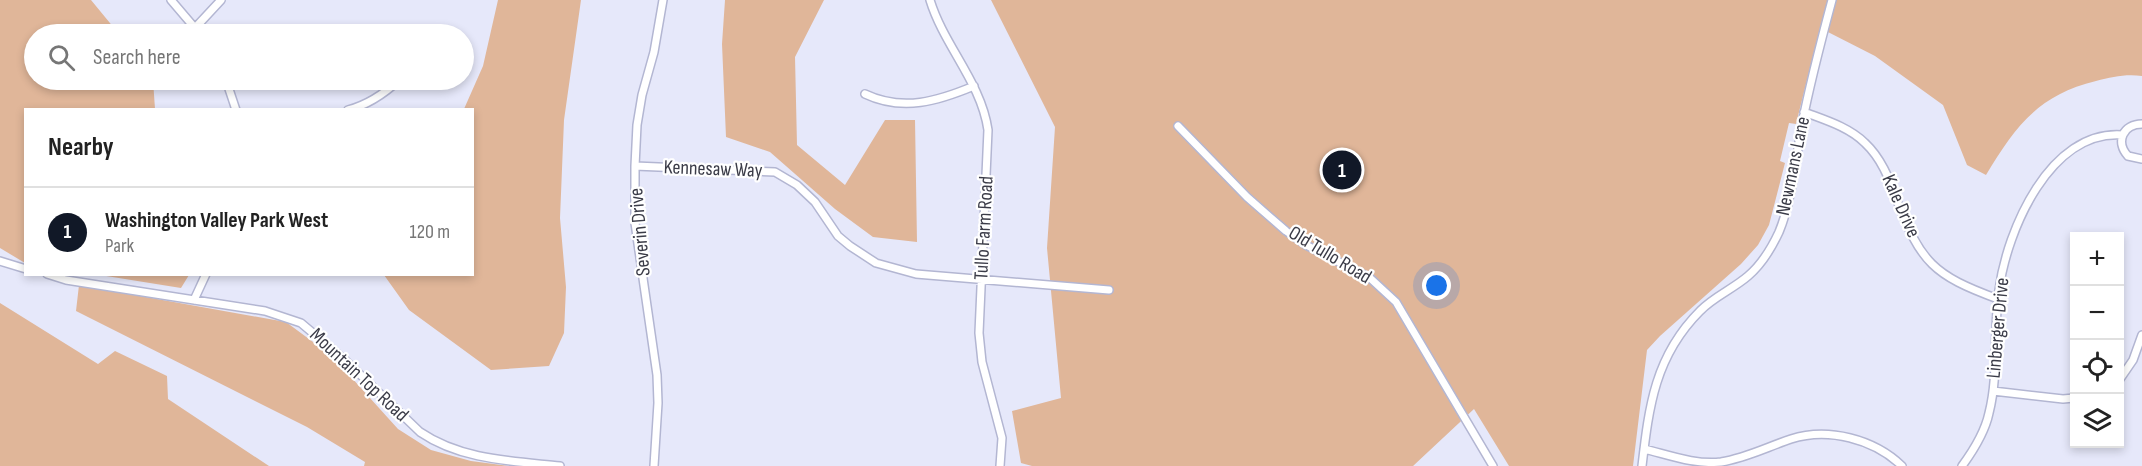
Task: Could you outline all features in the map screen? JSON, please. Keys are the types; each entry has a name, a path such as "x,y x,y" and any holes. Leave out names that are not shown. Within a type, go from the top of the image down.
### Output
{"street":[{"path":"171,0 192,24"},
{"path":"203,24 221,0"},
{"name":"Severin Drive","path":"654,466 658,403 657,375 635,223 635,166 637,124 654,52 663,0"},
{"name":"Tullo Farm Road","path":"930,0 945,37 982,102 988,130 979,333 982,362 1002,438 1000,466"},
{"name":"Newmans Lane","path":"1642,466 1650,400 1666,356 1701,310 1748,276 1761,261 1779,232 1785,214 1804,112 1832,0"},
{"path":"865,94 890,103 921,103 943,99 974,86"},
{"path":"229,90 235,108"},
{"path":"353,108 367,103 387,90"},
{"name":"Kale Drive","path":"1804,112 1850,131 1877,157 1887,172 1911,234 1926,259 1935,268 1963,286 1998,299"},
{"name":"Linberger Drive","path":"1962,466 1986,422 1992,391 2002,273 2014,234 2042,180 2055,164 2086,141 2108,134 2122,135 2130,126 2142,124"},
{"name":"Old Tullo Road","path":"1178,126 1247,197 1286,231 1306,245 1370,278 1396,302 1492,466"},
{"path":"2122,135 2124,152 2133,159 2142,159"},
{"name":"Kennesaw Way","path":"635,166 775,172 797,185 815,202 838,236 850,246 876,263 916,274 1109,290"},
{"path":"0,261 24,268"},
{"name":"Mountain Top Road","path":"53,276 66,280 265,311 301,323 345,360 420,432 436,443 451,449 491,458 560,466"},
{"path":"194,300 205,276"},
{"path":"2124,373 2133,360 2142,335"},
{"path":"1992,391 2070,398"},
{"path":"1644,449 1695,462 1722,462 1752,454 1793,438 1833,434 1873,446 1902,466"}],"shaded area":[{"path":"0,0 91,0 111,24 24,24 24,90 154,90 155,108 24,108 24,262 0,248"},
{"path":"498,0 581,0 564,120 560,218 566,287 564,333 549,366 491,370 409,310 385,276 474,276 474,108 464,108 483,66"},
{"path":"725,0 824,0 795,57 797,145 845,185 885,120 915,120 917,242 873,237 835,209 770,152 726,137 722,44"},
{"path":"991,0 2142,0 2142,76 2119,76 2096,81 2076,87 2043,104 2018,128 1986,175 1967,165 1943,105 1875,56 1824,30 1825,25 1821,24 1796,124 1789,123 1780,161 1785,163 1769,225 1758,245 1741,264 1647,350 1633,466 1509,466 1474,409 1413,466 1032,466 1021,463 1012,411 1061,398 1047,248 1055,127"},
{"path":"106,276 188,276 181,288"},
{"path":"79,285 286,322 332,356 398,429 431,450 471,461 509,466 364,466 365,462 307,427 76,311"},
{"path":"0,303 98,364 115,351 167,376 168,399 269,466 0,466"}],"place":[{"name":"Washington Valley Park West","path":"1342,170"}]}
